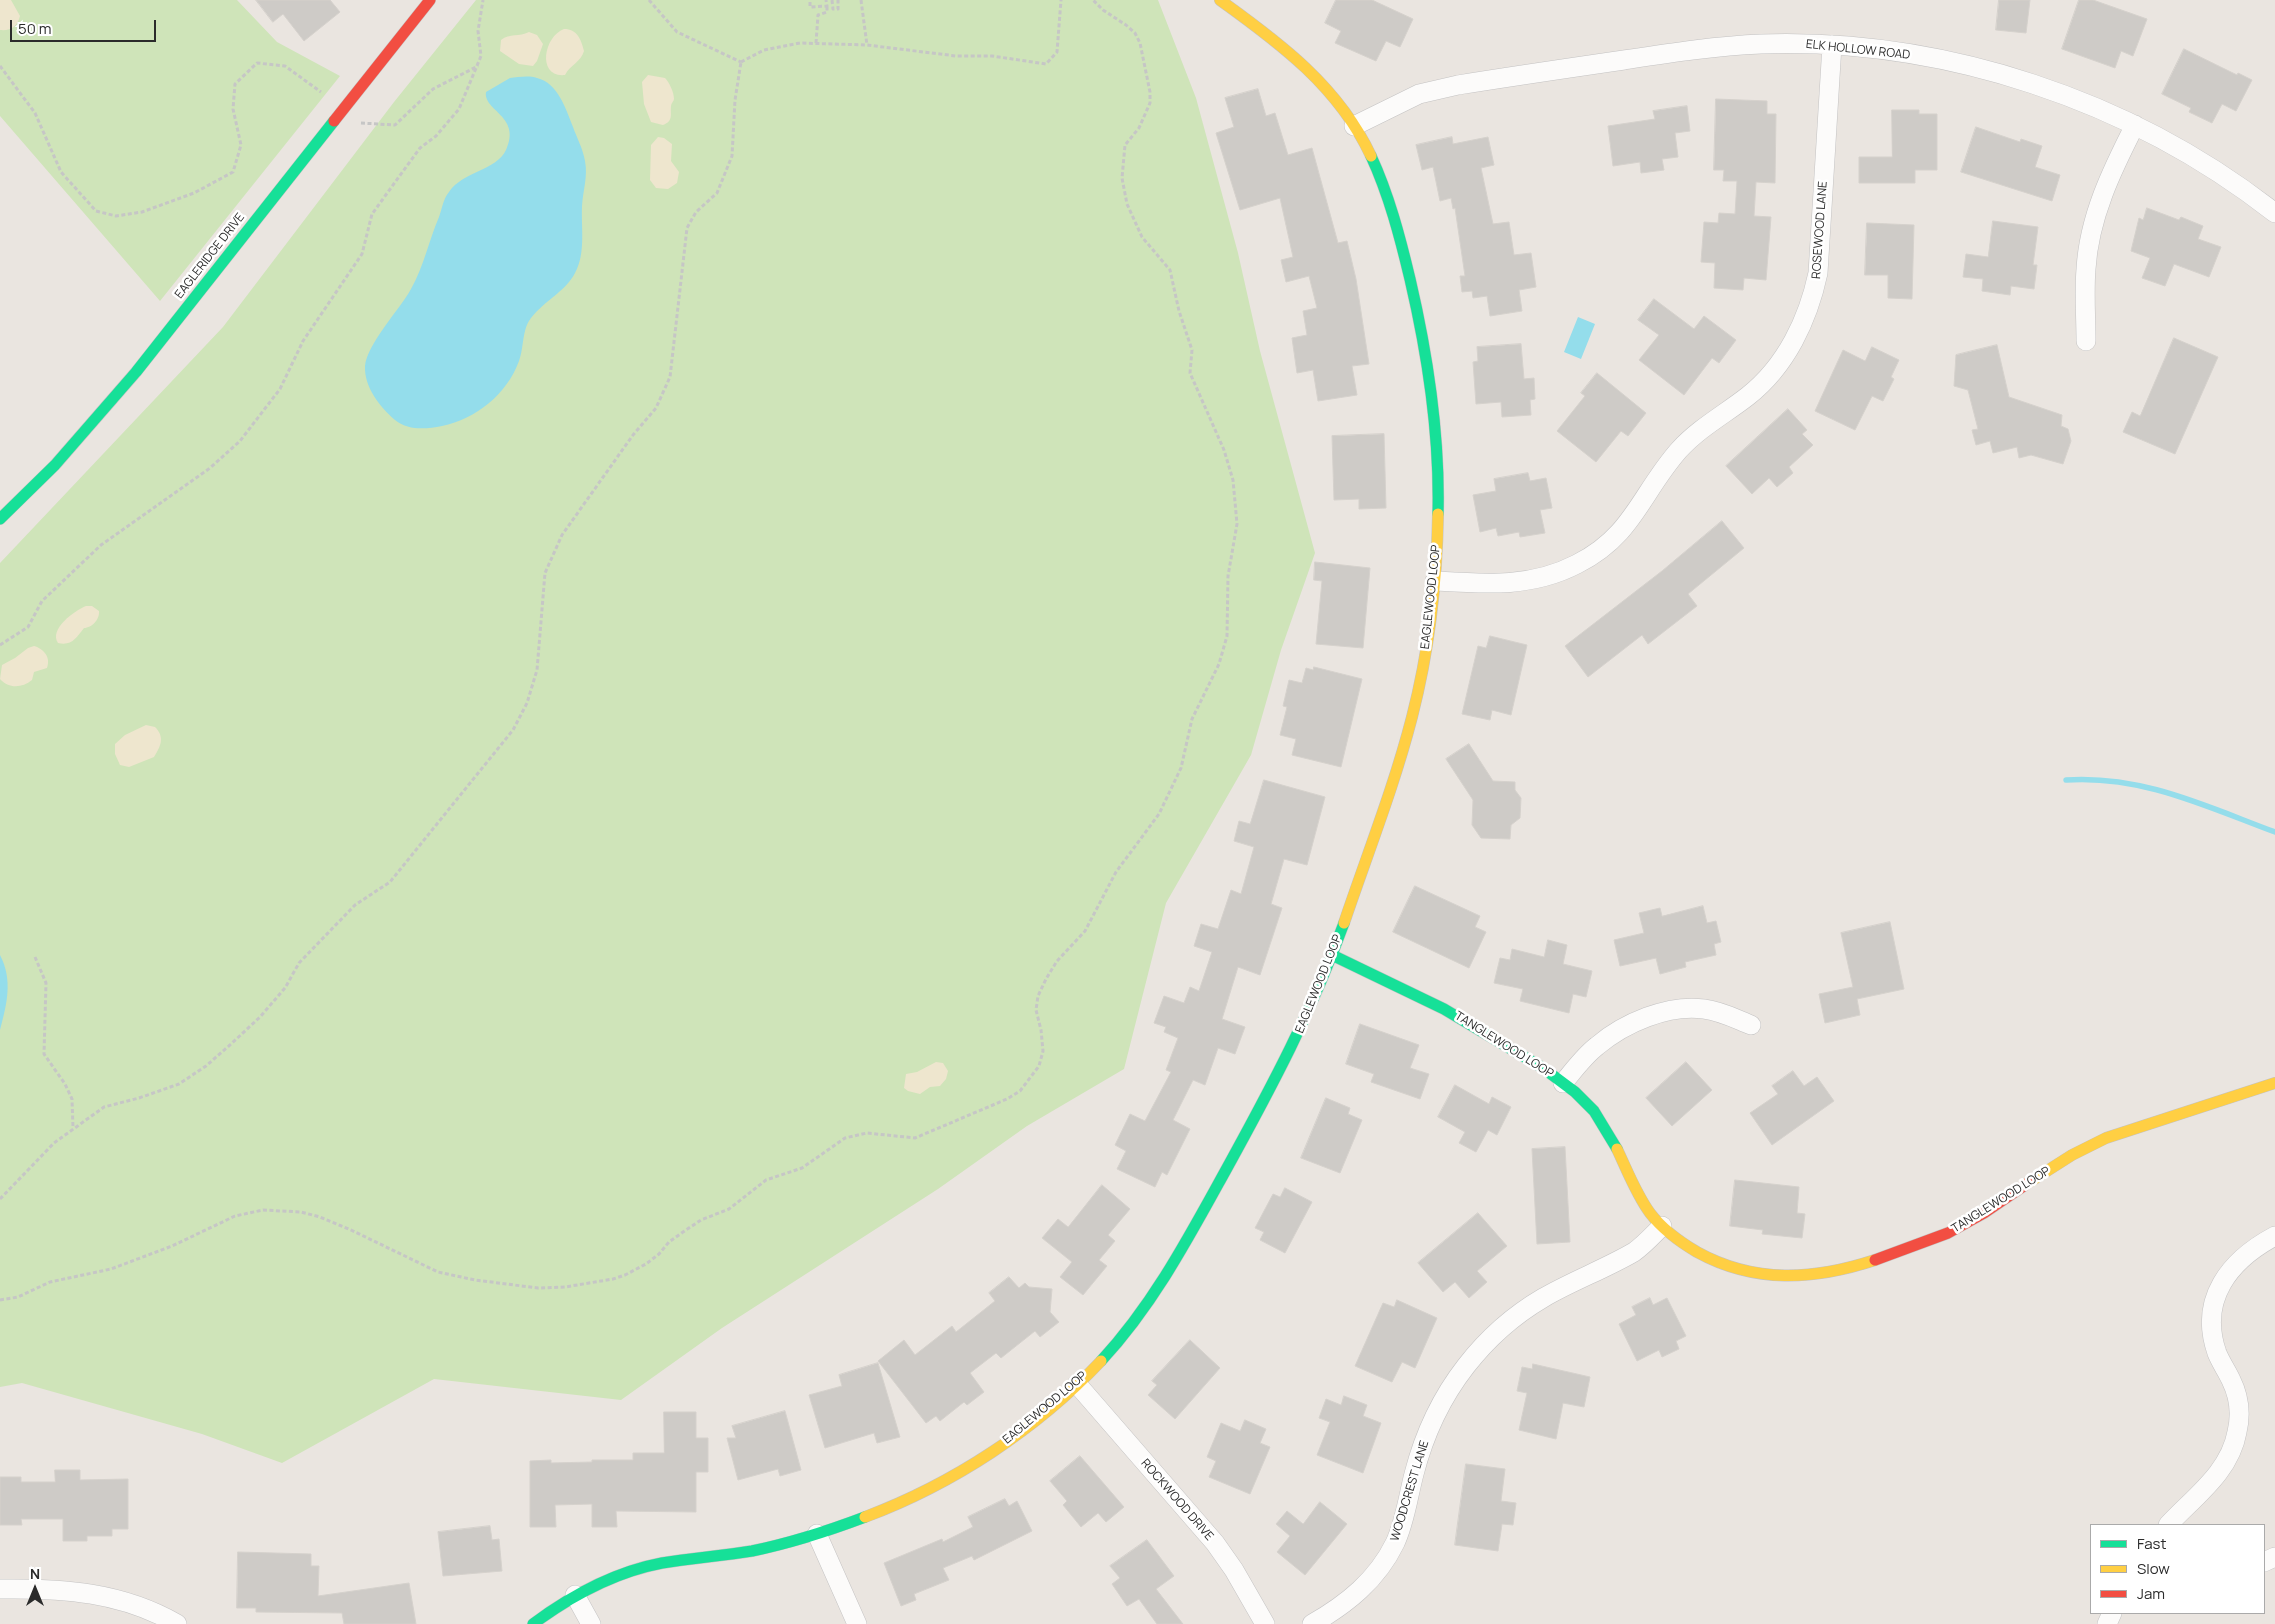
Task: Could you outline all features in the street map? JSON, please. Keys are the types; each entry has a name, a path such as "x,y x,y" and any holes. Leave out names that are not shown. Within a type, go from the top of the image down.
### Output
{"street":[{"name":"EAGLEWOOD LOOP","path":"533,1624 575,1595 605,1580 651,1565 738,1554 817,1534 875,1513 949,1478 1004,1443 1034,1421 1077,1384 1128,1329 1176,1256 1270,1091 1294,1044 1332,955 1400,761 1424,664 1435,581 1438,471 1433,398 1425,346 1391,205 1375,164 1354,126 1336,100 1298,60 1220,0"},
{"name":"EAGLERIDGE DRIVE","path":"0,519 55,465 130,380 425,2"},
{"name":"ELK HOLLOW ROAD","path":"1354,126 1419,94 1451,86 1705,48 1760,44 1832,45 1909,54 1989,71 2075,100 2135,125 2213,168 2275,213"},
{"name":"ROSEWOOD LANE","path":"1435,581 1478,584 1530,581 1577,564 1598,551 1617,536 1632,518 1680,450 1694,436 1749,396 1784,358 1805,319 1813,299 1818,273 1832,45"},
{"path":"2086,341 2086,268 2094,223 2110,176 2135,125"},
{"name":"TANGLEWOOD LOOP","path":"1332,955 1452,1012 1538,1064 1563,1083 1589,1106 1603,1124 1645,1206 1662,1226 1683,1243 1705,1257 1748,1273 1794,1278 1835,1273 1875,1261 1946,1234 2093,1144 2275,1083"},
{"path":"1563,1083 1597,1046 1613,1034 1648,1017 1685,1008 1704,1009 1751,1026"},
{"name":"WOODCREST LANE","path":"1312,1624 1359,1592 1384,1562 1395,1543 1403,1520 1414,1474 1429,1430 1441,1404 1467,1365 1502,1328 1522,1312 1542,1298 1635,1251 1662,1226"},
{"path":"2169,1524 2216,1476 2234,1445 2239,1417 2238,1403 2232,1382 2217,1354 2213,1338 2213,1309 2222,1283 2234,1266 2252,1249 2275,1236"},
{"name":"ROCKWOOD DRIVE","path":"1077,1384 1215,1543 1234,1570 1265,1624"},
{"path":"817,1534 857,1624"},
{"path":"0,1589 54,1588 100,1594 151,1611 177,1624"},
{"path":"575,1595 591,1624"}],"path":[{"path":"0,645 28,627 42,601 101,545 210,468 240,441 280,390 304,341 362,254 372,214 420,148 436,136 459,109 481,56 478,31 483,0"},
{"path":"649,0 677,32 742,62"},
{"path":"816,43 818,15 827,12 826,0"},
{"path":"832,0 833,10 838,9 838,0"},
{"path":"861,0 867,46"},
{"path":"742,62 764,50 800,42 867,46 956,56 992,56 1046,64 1057,52 1061,0"},
{"path":"0,1300 18,1297 50,1282 111,1269 172,1246 236,1216 263,1210 301,1212 320,1217 438,1272 474,1280 538,1288 565,1287 613,1279 646,1264 659,1254 669,1242 701,1220 729,1209 766,1180 802,1168 845,1138 867,1133 915,1138 1007,1099 1020,1091 1039,1066 1043,1052 1041,1030 1036,1010 1038,996 1046,979 1058,961 1085,931 1116,872 1159,814 1181,768 1192,720 1219,664 1226,636 1228,576 1237,524 1233,480 1224,450 1190,373 1192,350 1179,311 1170,270 1142,237 1127,204 1122,178 1125,145 1139,128 1150,103 1150,92 1140,42 1135,33 1103,10 1093,0"},
{"path":"810,2 810,7 827,6"},
{"path":"0,1199 54,1143 104,1107 139,1098 179,1084 206,1066 231,1044 260,1017 285,988 299,962 356,905 390,882 514,730 527,703 537,670 545,574 562,536 633,434 656,408 670,377 687,228 696,212 717,194 732,156 735,100 742,62"},
{"path":"0,66 35,113 62,172 96,211 116,216 142,212 194,194 233,172 241,145 233,109 235,84 257,63 285,66 321,92"},
{"path":"357,120 363,125 395,125 433,89 478,66"},
{"path":"35,957 46,983 44,1054 65,1084 72,1099 73,1129"}],"green space":[{"path":"0,0 237,0 277,42 340,76 160,301 0,116"},
{"path":"476,0 1158,0 1196,98 1238,253 1260,351 1315,553 1281,650 1251,755 1166,903 1124,1069 1027,1126 938,1189 722,1328 621,1400 434,1379 282,1463 202,1434 22,1383 0,1387 0,563 223,327 394,102"}],"sand":[{"path":"0,0 11,0 20,16 15,26 7,30 0,30"},
{"path":"564,29 572,31 578,36 584,51 583,55 565,75 556,74 550,70 546,56 551,40"},
{"path":"529,32 537,35 543,44 537,61 533,66 519,64 500,51 501,40 508,36"},
{"path":"648,75 665,78 673,93 671,117 663,125 651,122 644,104 642,82"},
{"path":"658,137 664,138 672,144 671,161 679,172 677,183 668,189 656,188 650,180 651,145"},
{"path":"86,606 92,606 99,611 95,622 84,628 70,642 58,643 56,638 60,626 69,616"},
{"path":"34,646 46,654 48,660 47,668 34,672 32,680 20,686 11,686 0,679 2,665"},
{"path":"146,725 155,727 161,738 159,749 154,757 129,767 120,765 115,754 115,744 125,735"},
{"path":"936,1062 943,1063 948,1071 946,1079 940,1086 930,1087 920,1094 904,1088 906,1074 917,1072"}],"water":[{"path":"524,76 544,81 556,91 564,105 585,161 581,257 571,280 542,306 528,322 521,356 514,373 498,394 478,411 455,423 412,428 400,424 389,415 374,396 365,374 367,357 416,280 447,195 455,185 495,162 506,150 510,139 509,129 501,115 490,104 486,92 510,78"},
{"path":"1578,317 1595,324 1581,359 1564,352"},
{"path":"0,955 4,964 8,992 0,1030"}],"building":[{"path":"256,0 330,0 340,12 304,41 283,14 273,22"},
{"path":"1336,0 1372,0 1413,19 1400,47 1386,41 1376,61 1335,43 1341,31 1325,23"},
{"path":"1999,0 2030,0 2026,33 1996,30"},
{"path":"2079,0 2093,0 2147,19 2133,56 2121,51 2115,68 2062,49"},
{"path":"2184,49 2237,75 2238,73 2252,80 2236,111 2222,104 2212,123 2189,112 2191,108 2162,94"},
{"path":"1258,89 1266,116 1275,113 1288,155 1312,148 1338,243 1347,241 1356,279 1369,364 1352,366 1357,395 1318,401 1313,370 1297,373 1292,338 1307,335 1303,311 1317,308 1309,276 1286,282 1281,260 1293,257 1280,198 1240,210 1216,133 1234,127 1225,98"},
{"path":"1716,99 1767,101 1767,114 1776,114 1775,183 1756,182 1754,216 1771,217 1766,280 1744,278 1743,290 1714,288 1715,263 1701,262 1704,222 1718,223 1719,213 1735,214 1737,181 1723,181 1724,170 1714,170"},
{"path":"1687,106 1690,131 1675,133 1678,157 1662,159 1664,170 1641,173 1640,162 1613,166 1608,126 1655,119 1653,111"},
{"path":"1892,110 1919,110 1919,114 1937,114 1937,170 1915,170 1915,183 1859,183 1859,157 1892,157"},
{"path":"1976,127 2020,142 2021,139 2042,146 2035,167 2060,175 2052,201 1961,172"},
{"path":"1452,137 1453,144 1488,137 1494,165 1481,168 1493,224 1509,222 1514,255 1531,253 1536,287 1519,290 1522,311 1490,316 1487,296 1473,298 1472,291 1462,292 1460,276 1465,276 1455,208 1453,209 1451,198 1440,201 1433,167 1422,170 1416,145"},
{"path":"2147,208 2179,220 2181,217 2203,226 2198,239 2221,247 2209,277 2174,264 2165,286 2142,278 2150,258 2131,251 2139,218 2143,220"},
{"path":"1993,221 2038,227 2033,265 2037,265 2034,289 2011,286 2010,295 1982,291 1983,279 1963,277 1966,254 1988,257"},
{"path":"1867,223 1914,225 1912,299 1888,298 1888,275 1865,275"},
{"path":"1654,299 1694,329 1704,316 1736,340 1719,363 1712,358 1684,395 1639,360 1659,335 1638,320"},
{"path":"2174,338 2218,357 2175,454 2123,432 2132,412 2140,416"},
{"path":"1521,344 1524,379 1534,378 1535,399 1530,400 1531,415 1502,417 1501,402 1476,404 1473,362 1478,361 1477,347"},
{"path":"1997,345 2009,397 2062,415 2061,426 2068,429 2071,441 2063,464 2031,455 2019,458 2017,447 1993,453 1990,441 1976,445 1972,430 1978,429 1968,390 1954,386 1956,355"},
{"path":"1872,347 1899,360 1891,377 1894,379 1883,401 1872,396 1855,430 1815,411 1843,350 1865,361"},
{"path":"1597,373 1646,413 1628,436 1621,431 1596,462 1557,431 1585,396 1581,393"},
{"path":"1788,409 1807,430 1802,434 1813,445 1789,467 1793,473 1777,487 1769,478 1752,494 1726,466"},
{"path":"1384,434 1386,508 1359,509 1359,499 1334,500 1332,436"},
{"path":"1528,473 1530,481 1546,478 1552,508 1540,510 1545,533 1520,537 1519,532 1498,536 1496,528 1480,532 1473,495 1496,491 1494,479"},
{"path":"1722,521 1744,548 1688,594 1697,606 1648,644 1642,635 1588,677 1565,646 1662,571"},
{"path":"1315,562 1370,568 1363,648 1316,644 1322,581 1314,580"},
{"path":"1490,636 1527,645 1511,715 1492,710 1490,720 1462,714 1478,646 1486,648"},
{"path":"1314,667 1362,679 1341,767 1292,755 1296,739 1280,735 1287,707 1283,706 1289,680 1302,683 1306,668 1313,670"},
{"path":"1469,744 1493,781 1515,782 1515,790 1521,798 1520,818 1511,825 1510,839 1481,838 1472,825 1473,800 1446,759"},
{"path":"1264,780 1325,797 1307,865 1284,859 1271,904 1282,908 1260,975 1238,967 1222,1019 1245,1027 1235,1054 1218,1048 1205,1085 1193,1080 1173,1120 1190,1129 1167,1175 1162,1172 1155,1187 1117,1169 1126,1151 1115,1145 1130,1114 1145,1121 1171,1072 1166,1070 1178,1038 1164,1032 1166,1027 1154,1023 1164,996 1184,1003 1190,987 1199,991 1212,952 1194,946 1201,924 1218,929 1231,890 1241,894 1254,847 1234,841 1239,821 1250,824"},
{"path":"1415,886 1480,916 1475,927 1486,932 1469,968 1393,932"},
{"path":"1703,906 1707,923 1716,921 1721,942 1714,944 1716,955 1685,962 1686,967 1660,974 1656,958 1620,966 1614,940 1644,933 1639,913 1660,908 1662,916"},
{"path":"1890,922 1904,989 1857,999 1860,1015 1825,1023 1819,994 1853,987 1841,933"},
{"path":"1548,940 1567,945 1563,964 1592,971 1586,997 1573,994 1569,1013 1520,1001 1523,989 1494,983 1500,958 1510,960 1512,949 1544,957"},
{"path":"1360,1024 1419,1045 1410,1068 1429,1074 1420,1099 1371,1082 1374,1074 1346,1064"},
{"path":"1686,1062 1712,1090 1672,1126 1646,1098"},
{"path":"1793,1071 1804,1086 1817,1077 1834,1101 1772,1145 1750,1113 1778,1094 1772,1086"},
{"path":"1455,1085 1489,1104 1492,1097 1511,1107 1497,1135 1488,1130 1476,1152 1459,1143 1465,1132 1438,1117"},
{"path":"1326,1098 1350,1108 1348,1114 1362,1120 1340,1173 1301,1158"},
{"path":"1565,1147 1570,1242 1537,1244 1532,1149"},
{"path":"1735,1180 1799,1187 1797,1213 1805,1214 1802,1238 1762,1234 1763,1230 1730,1226"},
{"path":"1102,1185 1130,1209 1108,1235 1115,1241 1099,1260 1107,1266 1083,1295 1060,1277 1072,1262 1042,1238 1058,1219 1068,1227"},
{"path":"1285,1188 1312,1202 1285,1253 1260,1240 1264,1232 1255,1228 1273,1194 1280,1197"},
{"path":"1478,1213 1507,1246 1477,1271 1487,1282 1469,1298 1455,1282 1443,1292 1418,1263"},
{"path":"1009,1277 1019,1288 1025,1283 1029,1287 1052,1289 1050,1312 1059,1322 1040,1337 1035,1331 1001,1358 996,1353 970,1373 984,1392 967,1405 964,1402 940,1421 936,1416 926,1423 878,1361 904,1340 915,1355 952,1326 956,1332 995,1301 989,1293"},
{"path":"1650,1298 1653,1305 1667,1298 1686,1336 1676,1341 1679,1349 1662,1357 1659,1350 1637,1361 1619,1324 1636,1315 1632,1307"},
{"path":"1397,1300 1437,1318 1415,1368 1402,1362 1392,1382 1355,1366 1383,1303 1394,1307"},
{"path":"1190,1340 1220,1368 1175,1419 1148,1395 1157,1385 1152,1381"},
{"path":"878,1363 900,1437 877,1443 874,1433 825,1448 809,1395 842,1386 839,1375"},
{"path":"1533,1364 1590,1377 1584,1407 1563,1403 1556,1439 1519,1430 1527,1393 1517,1391 1522,1367 1532,1369"},
{"path":"1344,1396 1367,1405 1363,1416 1381,1423 1363,1473 1317,1455 1330,1422 1319,1418 1326,1399 1341,1405"},
{"path":"785,1411 801,1470 780,1476 778,1469 738,1480 727,1438 736,1438 732,1426"},
{"path":"664,1412 696,1412 696,1438 708,1438 708,1472 696,1472 696,1512 616,1511 617,1527 592,1527 592,1504 555,1505 556,1527 530,1527 530,1461 551,1460 551,1463 633,1460 633,1453 664,1453"},
{"path":"1245,1420 1266,1429 1260,1443 1270,1447 1250,1494 1209,1477 1216,1461 1207,1457 1221,1423 1240,1431"},
{"path":"1080,1456 1124,1507 1106,1522 1098,1513 1081,1527 1063,1505 1067,1501 1050,1481"},
{"path":"1466,1464 1505,1469 1501,1501 1516,1503 1513,1525 1502,1524 1498,1551 1455,1545"},
{"path":"55,1470 80,1470 80,1480 128,1479 128,1529 112,1529 112,1536 87,1536 87,1541 63,1541 63,1519 21,1519 22,1525 0,1525 0,1477 21,1477 21,1482 55,1482"},
{"path":"1005,1499 1009,1506 1017,1501 1032,1531 974,1560 972,1556 943,1568 949,1580 914,1594 916,1600 901,1606 884,1563 942,1539 943,1542 973,1527 968,1517"},
{"path":"1320,1502 1347,1524 1305,1575 1277,1552 1290,1536 1276,1524 1287,1511 1303,1524"},
{"path":"490,1526 492,1540 499,1539 502,1571 443,1576 438,1532"},
{"path":"1147,1540 1174,1576 1156,1589 1183,1624 1157,1624 1139,1599 1127,1606 1112,1584 1120,1578 1110,1566"},
{"path":"238,1552 311,1554 311,1566 319,1566 318,1596 409,1583 416,1624 344,1624 342,1613 256,1612 256,1608 237,1608"}],"waterway":[{"path":"2066,780 2121,782 2147,787 2173,794 2275,832"}],"traffic: fast":[{"path":"0,519 55,465 136,372 334,121"},
{"path":"1371,156 1389,201 1398,232 1422,337 1435,425 1438,514"},
{"path":"1101,1361 1138,1316 1154,1293 1199,1218 1290,1048 1319,986 1344,923"},
{"path":"1332,955 1444,1009 1543,1068 1575,1092 1594,1111 1617,1149"},
{"path":"533,1624 578,1594 627,1572 662,1563 767,1548 865,1517"}],"traffic: slow":[{"path":"1220,0 1286,50 1306,68 1342,109 1358,131 1371,156"},
{"path":"1344,923 1397,769 1418,692 1431,616 1438,514"},
{"path":"2028,1183 2072,1155 2106,1138 2275,1083"},
{"path":"1617,1149 1640,1198 1655,1219 1684,1244 1719,1262 1741,1270 1785,1276 1830,1272 1875,1260"},
{"path":"865,1517 898,1504 930,1488 992,1452 1050,1409 1101,1361"}],"traffic: jam":[{"path":"334,121 430,0"},
{"path":"1875,1260 1948,1233 1984,1213 2028,1183"}]}
